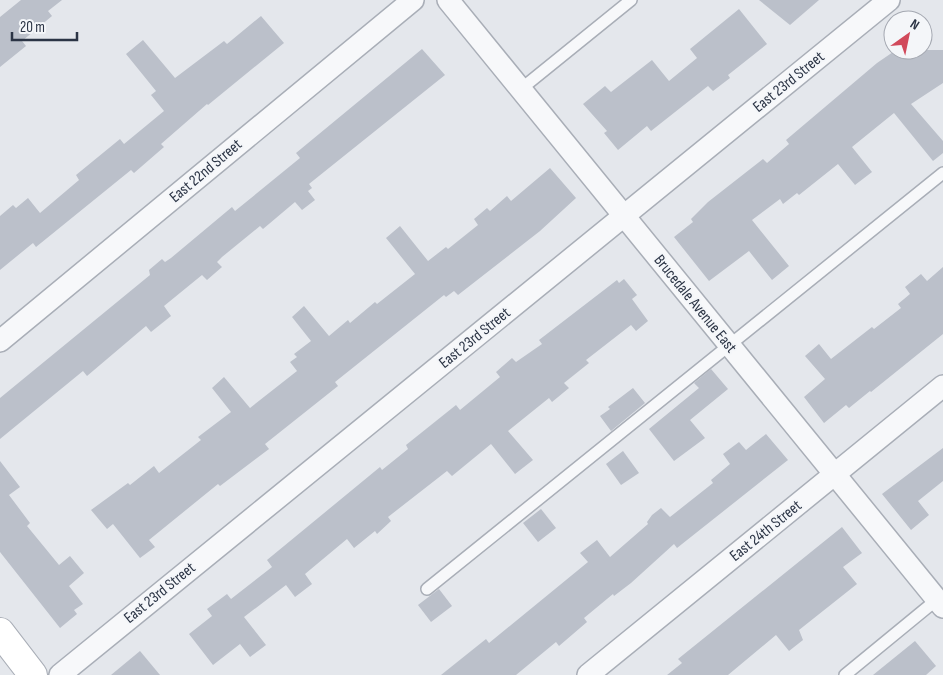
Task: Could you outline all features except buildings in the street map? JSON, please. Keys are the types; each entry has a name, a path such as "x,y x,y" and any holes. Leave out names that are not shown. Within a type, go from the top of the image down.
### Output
{"main road":[{"path":"0,632 33,675"}],"street":[{"name":"East 22nd Street","path":"0,341 413,0"},
{"name":"Brucedale Avenue East","path":"448,0 729,346 941,601"},
{"name":"East 23rd Street","path":"60,675 888,0"},
{"name":"East 24th Street","path":"588,675 943,386"}],"lane":[{"path":"521,89 631,0"},
{"path":"427,589 943,173"},
{"path":"845,675 941,601"}]}
